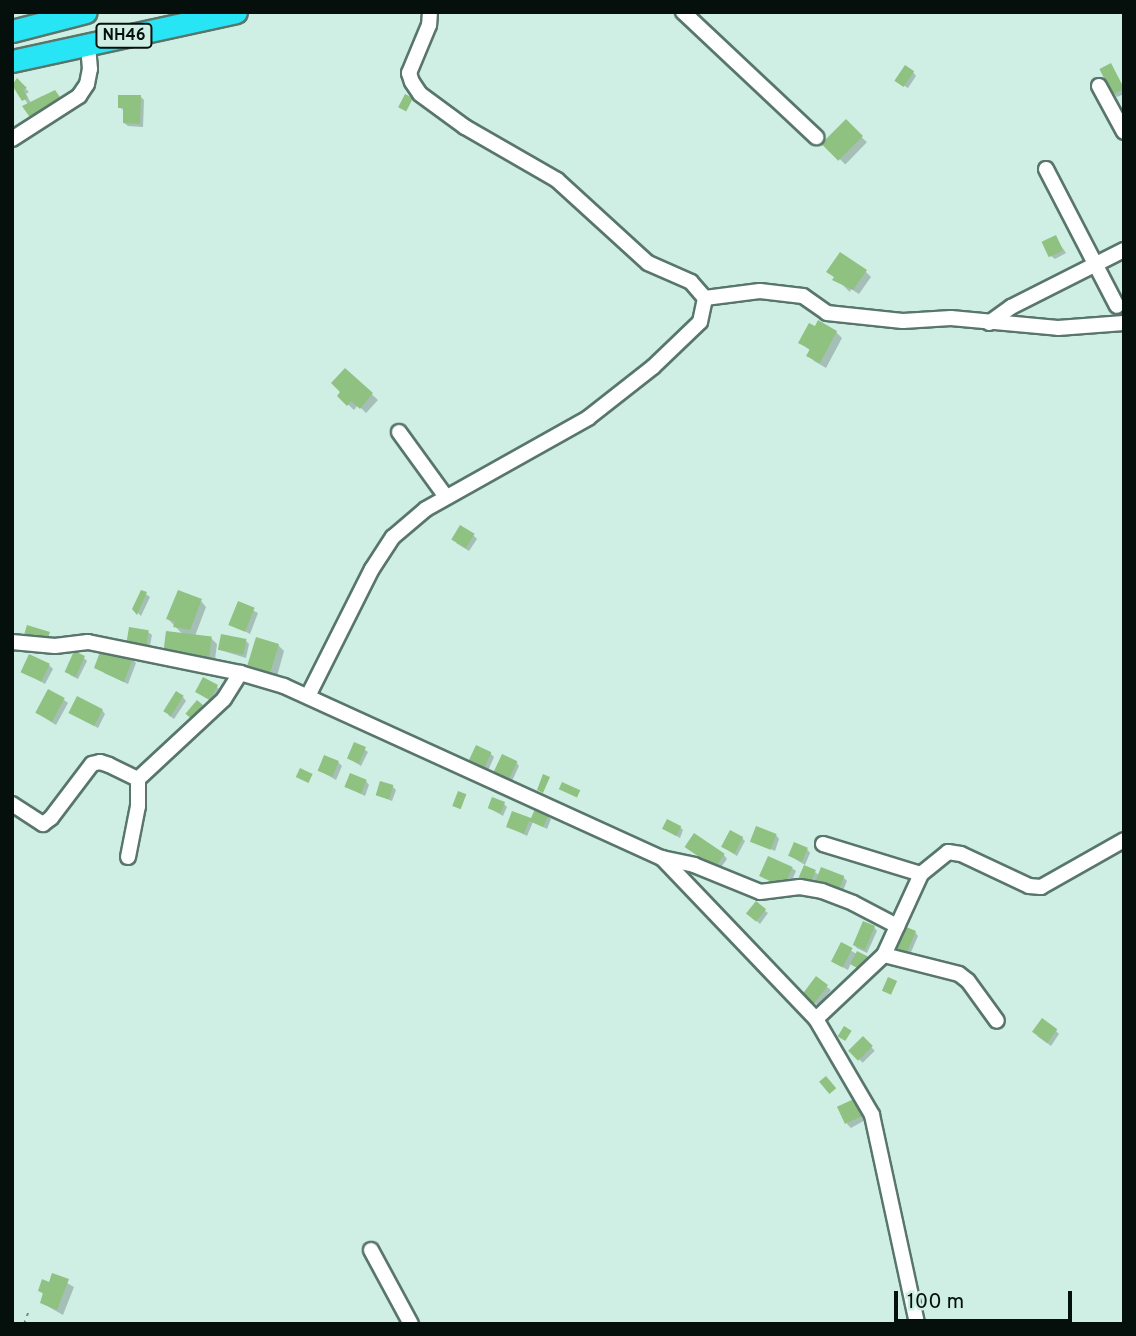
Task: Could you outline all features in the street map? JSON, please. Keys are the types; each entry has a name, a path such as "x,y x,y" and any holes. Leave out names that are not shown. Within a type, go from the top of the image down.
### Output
{"highway":[{"name":"NH46","path":"12,31 61,15 86,12"},
{"name":"NH46","path":"12,61 236,12"}],"street":[{"path":"430,12 429,25 410,72 412,82 420,93 466,127 557,180 648,263 691,282 705,298"},
{"path":"682,12 816,137"},
{"path":"12,139 79,96 87,84 90,69 88,44"},
{"path":"1099,86 1124,132"},
{"path":"1046,169 1117,306"},
{"path":"989,323 1011,307 1124,250"},
{"path":"705,298 761,291 803,296 827,313 903,321 951,318 1058,328 1124,323"},
{"path":"308,696 372,569 393,537 446,497 588,418 653,367 700,322 705,298"},
{"path":"399,432 446,497"},
{"path":"12,642 55,646 88,642 240,673 308,696 662,858 694,865 760,892 800,887 822,891 853,903 897,926"},
{"path":"128,857 138,806 138,779 224,699 240,673"},
{"path":"12,804 43,824 51,818 92,764 100,762 138,779"},
{"path":"816,1019 884,955 921,874 948,852 961,854 1029,886 1041,887 1124,841"},
{"path":"823,844 921,874"},
{"path":"662,858 816,1019 872,1115 917,1324"},
{"path":"884,955 959,974 968,981 997,1021"},
{"path":"370,1250 411,1324"}],"path":[{"path":"24,1324 28,1313"}],"building":[{"path":"1111,63 1124,89 1113,95 1099,69"},
{"path":"905,65 914,71 903,87 894,81"},
{"path":"17,78 27,88 23,90 28,98 22,101 12,85"},
{"path":"55,90 62,100 31,119 22,106"},
{"path":"405,94 413,98 406,111 398,107"},
{"path":"118,95 141,95 140,124 123,123 123,108 118,108"},
{"path":"846,119 863,136 838,161 821,144"},
{"path":"1056,235 1063,250 1049,257 1041,242"},
{"path":"840,252 867,270 853,290 832,280 834,277 826,272"},
{"path":"818,320 837,331 820,363 806,356 810,349 798,343 809,323 815,326"},
{"path":"345,368 373,393 360,409 351,401 347,406 337,396 340,392 331,383"},
{"path":"460,525 475,534 466,548 451,540"},
{"path":"141,590 147,592 137,615 132,609"},
{"path":"178,590 202,599 190,630 173,627 175,622 166,619"},
{"path":"238,601 255,608 245,632 228,625"},
{"path":"27,625 50,632 46,644 23,637"},
{"path":"129,627 149,630 146,647 126,644"},
{"path":"166,631 212,637 209,661 163,656"},
{"path":"221,634 247,639 243,655 218,650"},
{"path":"256,637 279,644 270,675 247,668"},
{"path":"111,650 133,658 124,682 94,668 100,652 109,655"},
{"path":"74,651 85,656 76,677 65,672"},
{"path":"29,654 50,664 41,682 21,672"},
{"path":"203,677 218,685 210,700 195,692"},
{"path":"48,689 65,698 52,722 35,713"},
{"path":"176,691 184,696 171,716 163,711"},
{"path":"77,696 103,709 94,726 68,713"},
{"path":"197,700 203,705 192,719 185,714"},
{"path":"354,742 366,747 359,764 347,759"},
{"path":"476,745 491,752 483,771 467,764"},
{"path":"502,754 517,761 508,782 492,775"},
{"path":"324,755 339,761 332,777 318,771"},
{"path":"300,768 313,774 308,783 296,777"},
{"path":"350,773 367,780 361,794 344,787"},
{"path":"543,774 550,777 543,793 537,790"},
{"path":"380,781 393,785 389,799 376,795"},
{"path":"562,782 580,790 577,797 559,789"},
{"path":"458,791 466,794 461,809 452,806"},
{"path":"492,797 505,802 501,813 488,808"},
{"path":"535,809 549,814 543,827 529,821 524,834 506,827 512,811 531,818"},
{"path":"667,819 681,826 676,836 662,829"},
{"path":"756,826 777,834 770,850 750,842"},
{"path":"730,830 743,837 734,854 721,847"},
{"path":"694,833 725,854 715,868 684,847"},
{"path":"794,842 808,848 802,862 788,856"},
{"path":"768,856 793,867 784,887 759,876"},
{"path":"804,865 816,870 810,884 798,879"},
{"path":"821,867 844,876 839,891 815,882"},
{"path":"756,901 766,909 756,922 746,913"},
{"path":"863,921 875,926 865,950 853,945"},
{"path":"904,926 916,931 905,958 893,953"},
{"path":"841,942 853,948 843,968 831,962"},
{"path":"857,951 871,958 864,972 850,964"},
{"path":"816,976 828,985 814,1004 802,995"},
{"path":"888,977 897,981 891,995 882,991"},
{"path":"1042,1018 1057,1029 1047,1043 1032,1032"},
{"path":"844,1026 852,1031 845,1041 838,1036"},
{"path":"863,1036 873,1046 858,1061 848,1051"},
{"path":"826,1076 836,1088 829,1094 819,1082"},
{"path":"856,1098 864,1115 845,1124 837,1107"},
{"path":"52,1273 69,1279 57,1310 40,1303 43,1293 38,1291 42,1279 49,1282"}]}
